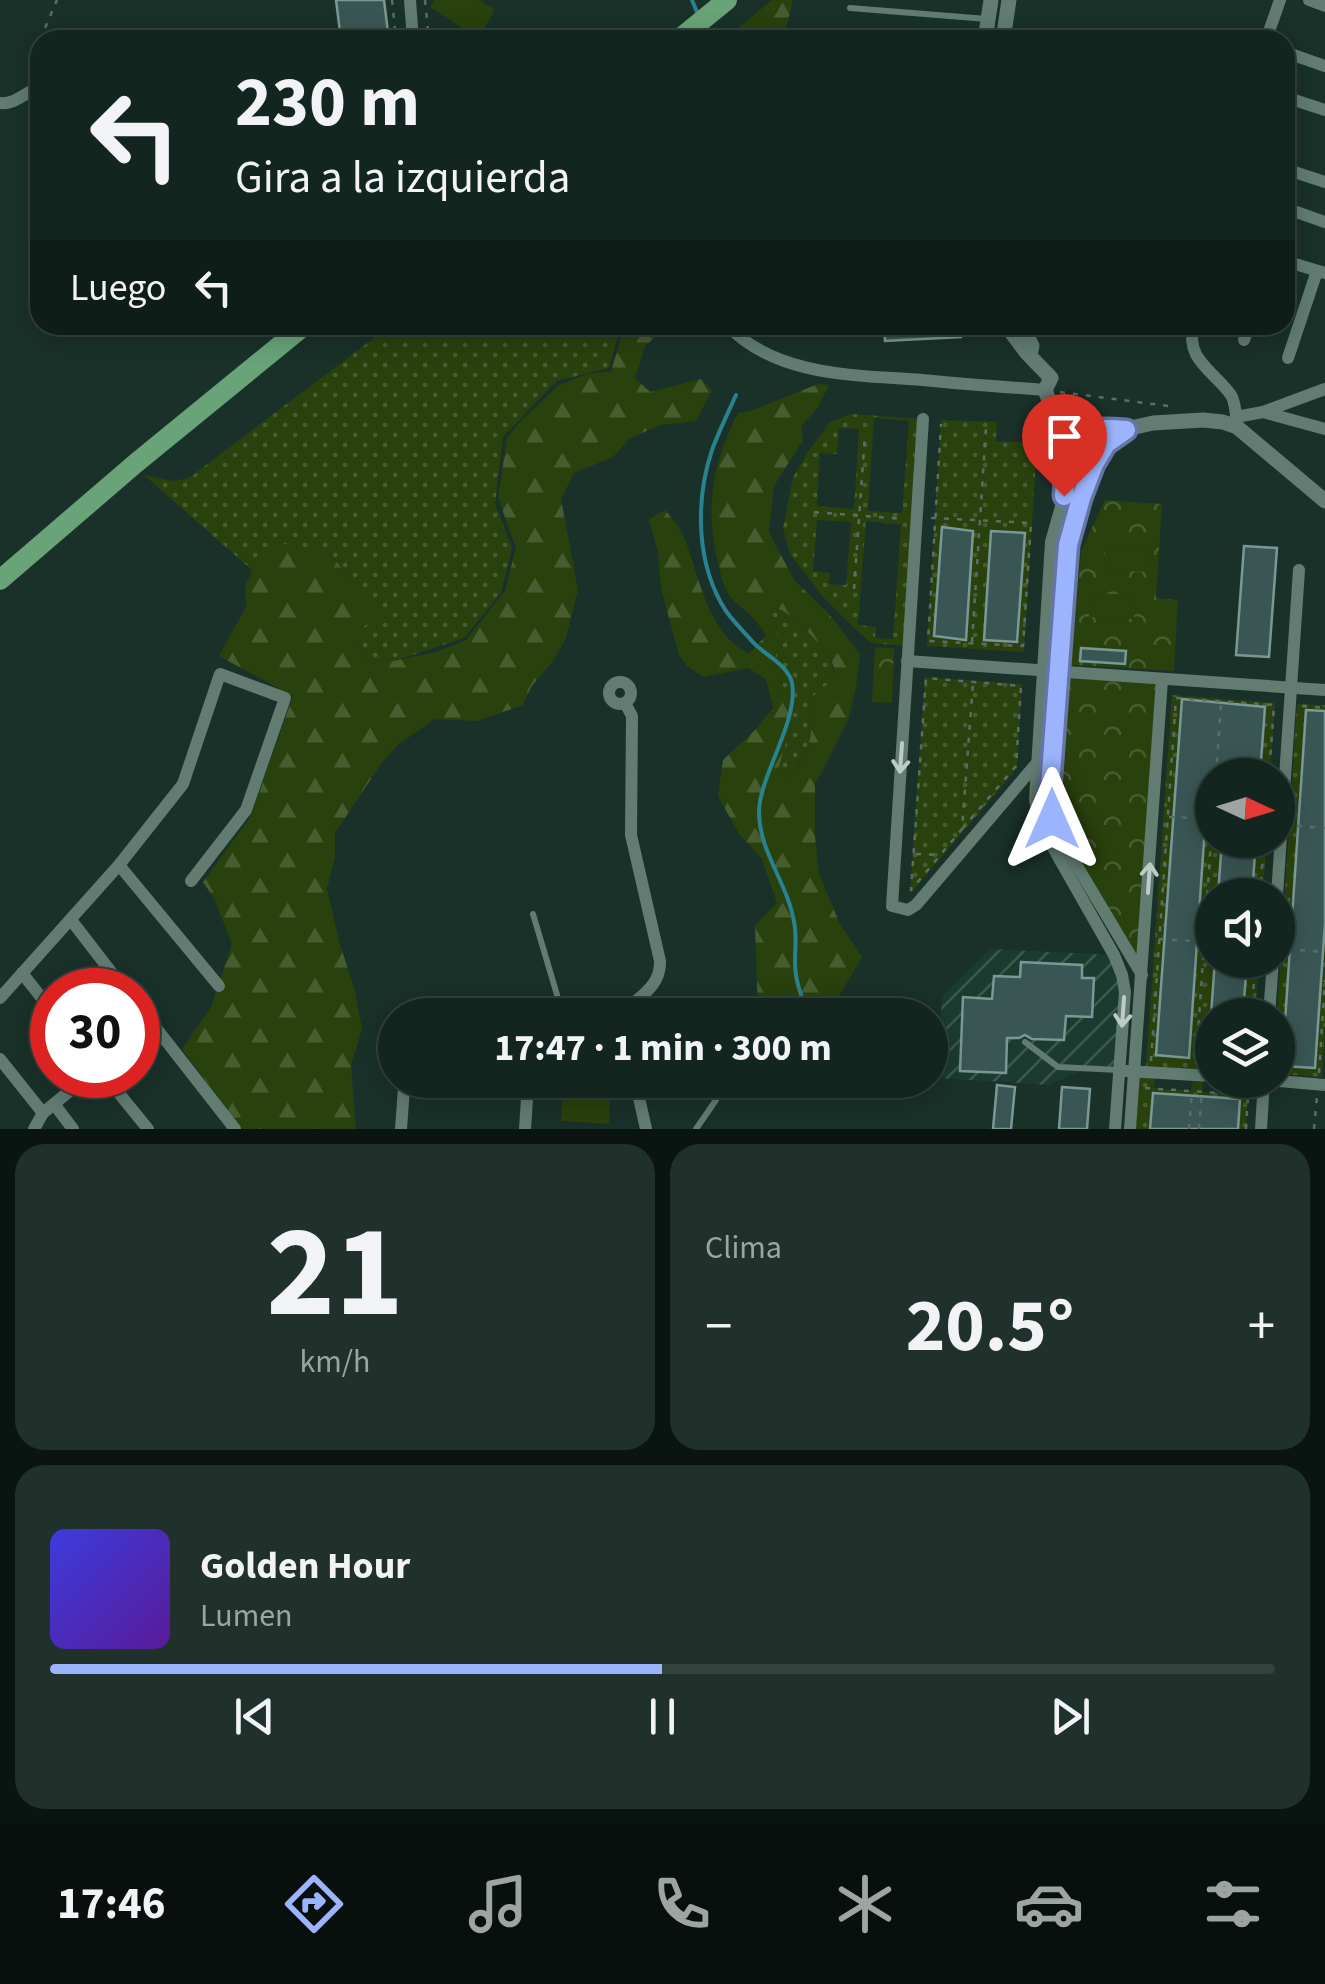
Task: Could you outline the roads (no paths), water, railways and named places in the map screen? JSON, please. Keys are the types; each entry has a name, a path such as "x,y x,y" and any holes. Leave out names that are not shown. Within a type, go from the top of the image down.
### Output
{"highway":[{"path":"690,30 727,0"},
{"path":"2,579 294,335"}],"street":[{"path":"410,0 412,30"},
{"path":"986,30 991,0"},
{"path":"1004,30 1009,0"},
{"path":"1270,30 1280,0"},
{"path":"1308,0 1325,6"},
{"path":"1295,56 1325,66"},
{"path":"0,103 14,102 30,90"},
{"path":"1295,100 1325,110"},
{"path":"1295,172 1325,182"},
{"path":"1295,212 1325,222"},
{"path":"1288,358 1321,272 1295,264"},
{"path":"737,335 780,359 810,368 1045,390"},
{"path":"1014,335 1051,378 1045,390 1063,436 1066,466 1064,496 1051,542 1035,800 1039,823 1114,954 1122,975 1130,1129"},
{"path":"1027,335 1032,346 1030,355"},
{"path":"1193,335 1194,353 1201,364 1233,397 1236,422 1325,501"},
{"path":"1244,340 1246,335"},
{"path":"1063,436 1102,428 1126,430 1203,420 1236,422 1325,389"},
{"path":"1264,412 1325,429"},
{"path":"923,419 892,906 908,910 916,904 1036,764"},
{"path":"1126,430 1106,444 1081,498 1068,545 1049,801 1052,819 1142,975"},
{"path":"1278,878 1299,570"},
{"path":"908,653 1043,672 1325,690"},
{"path":"0,998 119,865 184,784 220,674 284,698 246,810 190,881"},
{"path":"1115,1129 1142,975 1162,680"},
{"path":"625,704 632,716 631,835 660,961 657,982 639,998"},
{"path":"119,865 219,986"},
{"path":"70,920 108,968"},
{"path":"22,974 30,984"},
{"path":"160,1034 235,1129"},
{"path":"0,1059 72,1129"},
{"path":"1127,1071 1195,1075"},
{"path":"400,1129 408,1082 522,1093 527,1098 524,1129"},
{"path":"1295,1082 1320,1083"},
{"path":"34,1129 61,1098"},
{"path":"123,1098 148,1129"},
{"path":"639,1098 646,1129"},
{"path":"1261,1129 1264,1098"}],"lane":[{"path":"850,8 988,19"},
{"path":"533,914 558,998"},
{"path":"1026,1042 1058,1068 1127,1071"},
{"path":"696,1129 717,1098"}],"waterway":[{"path":"692,0 697,12"},
{"path":"736,395 706,470 701,532 709,574 726,611 785,670 792,683 790,715 765,783 759,814 764,842 791,908 796,975 802,998"}]}
